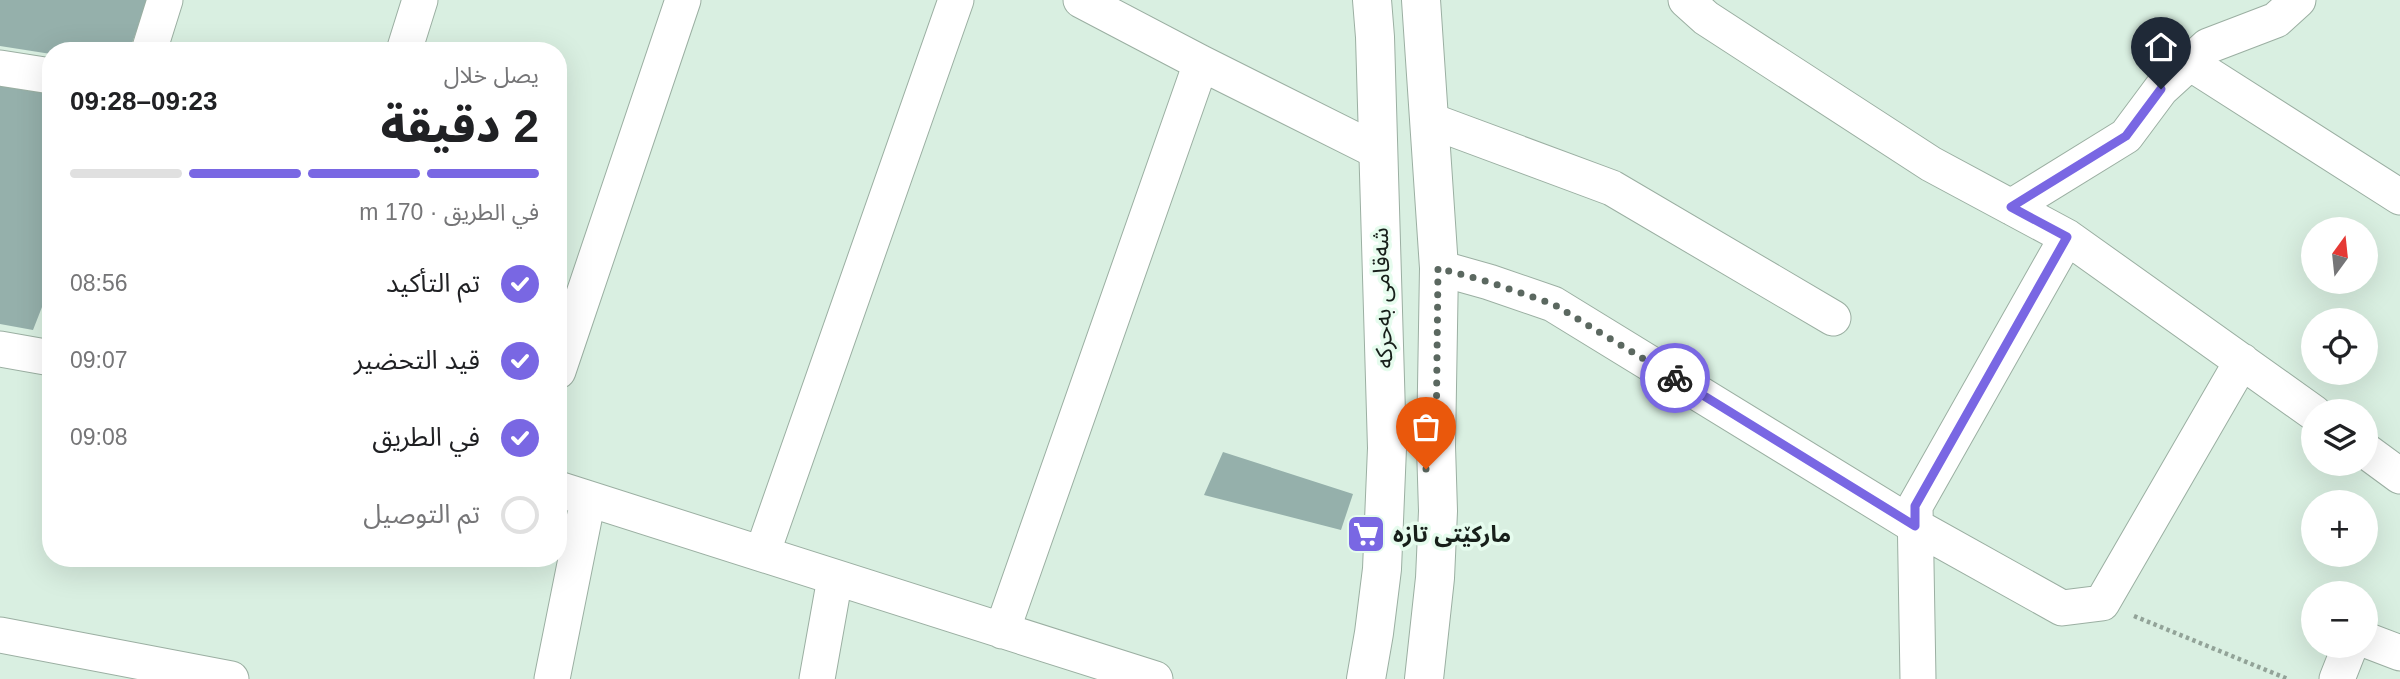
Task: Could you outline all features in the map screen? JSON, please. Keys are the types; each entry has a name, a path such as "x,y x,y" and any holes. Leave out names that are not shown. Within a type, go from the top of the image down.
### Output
{"main road":[{"name":"شەقامی بەحرکە","path":"1366,679 1382,569 1387,448 1376,37 1372,0"},
{"path":"1421,0 1438,268 1438,511 1426,662"},
{"path":"1387,448 1400,470 1408,474 1418,474 1426,469 1436,446"},
{"path":"1374,633 1390,611 1407,606 1415,609 1422,616 1426,662"}],"street":[{"path":"152,42 165,0"},
{"path":"407,42 420,0"},
{"path":"567,344 683,0"},
{"path":"762,554 956,0"},
{"path":"1081,0 1201,64 1377,151"},
{"path":"2011,207 2126,136 2161,89 2208,46 2276,20 2298,0"},
{"path":"1702,6 1931,164 2067,237 2301,403"},
{"path":"2190,63 2400,197"},
{"path":"1002,631 1201,64"},
{"path":"0,68 42,75"},
{"path":"1429,120 1612,188 1833,318"},
{"path":"1918,679 1915,506 2067,237"},
{"path":"1438,268 1553,304 1915,526 2062,608 2102,603 2242,360"},
{"path":"0,349 42,353"},
{"path":"2378,460 2400,476"},
{"path":"567,547 573,494 1155,679"},
{"path":"552,679 565,567"},
{"path":"817,679 835,578"},
{"path":"0,635 231,679"},
{"path":"2378,645 2400,653"},
{"path":"2337,679 2345,658"}],"path":[{"path":"2102,603 2288,679"}],"building":[{"path":"0,0 148,0 132,42 42,42 42,53 0,46"},
{"path":"0,85 42,91 42,307 33,330 0,324"},
{"path":"1223,452 1353,494 1341,530 1204,495"}],"way so far":[{"path":"1426,469 1436,446 1438,268 1553,304 1675,378"}],"place":[{"name":"مارکێتی تازە","path":"1366,534"}],"route":[{"path":"1675,378 1915,526 1915,506 2067,237 2011,207 2126,136 2161,89"}]}
